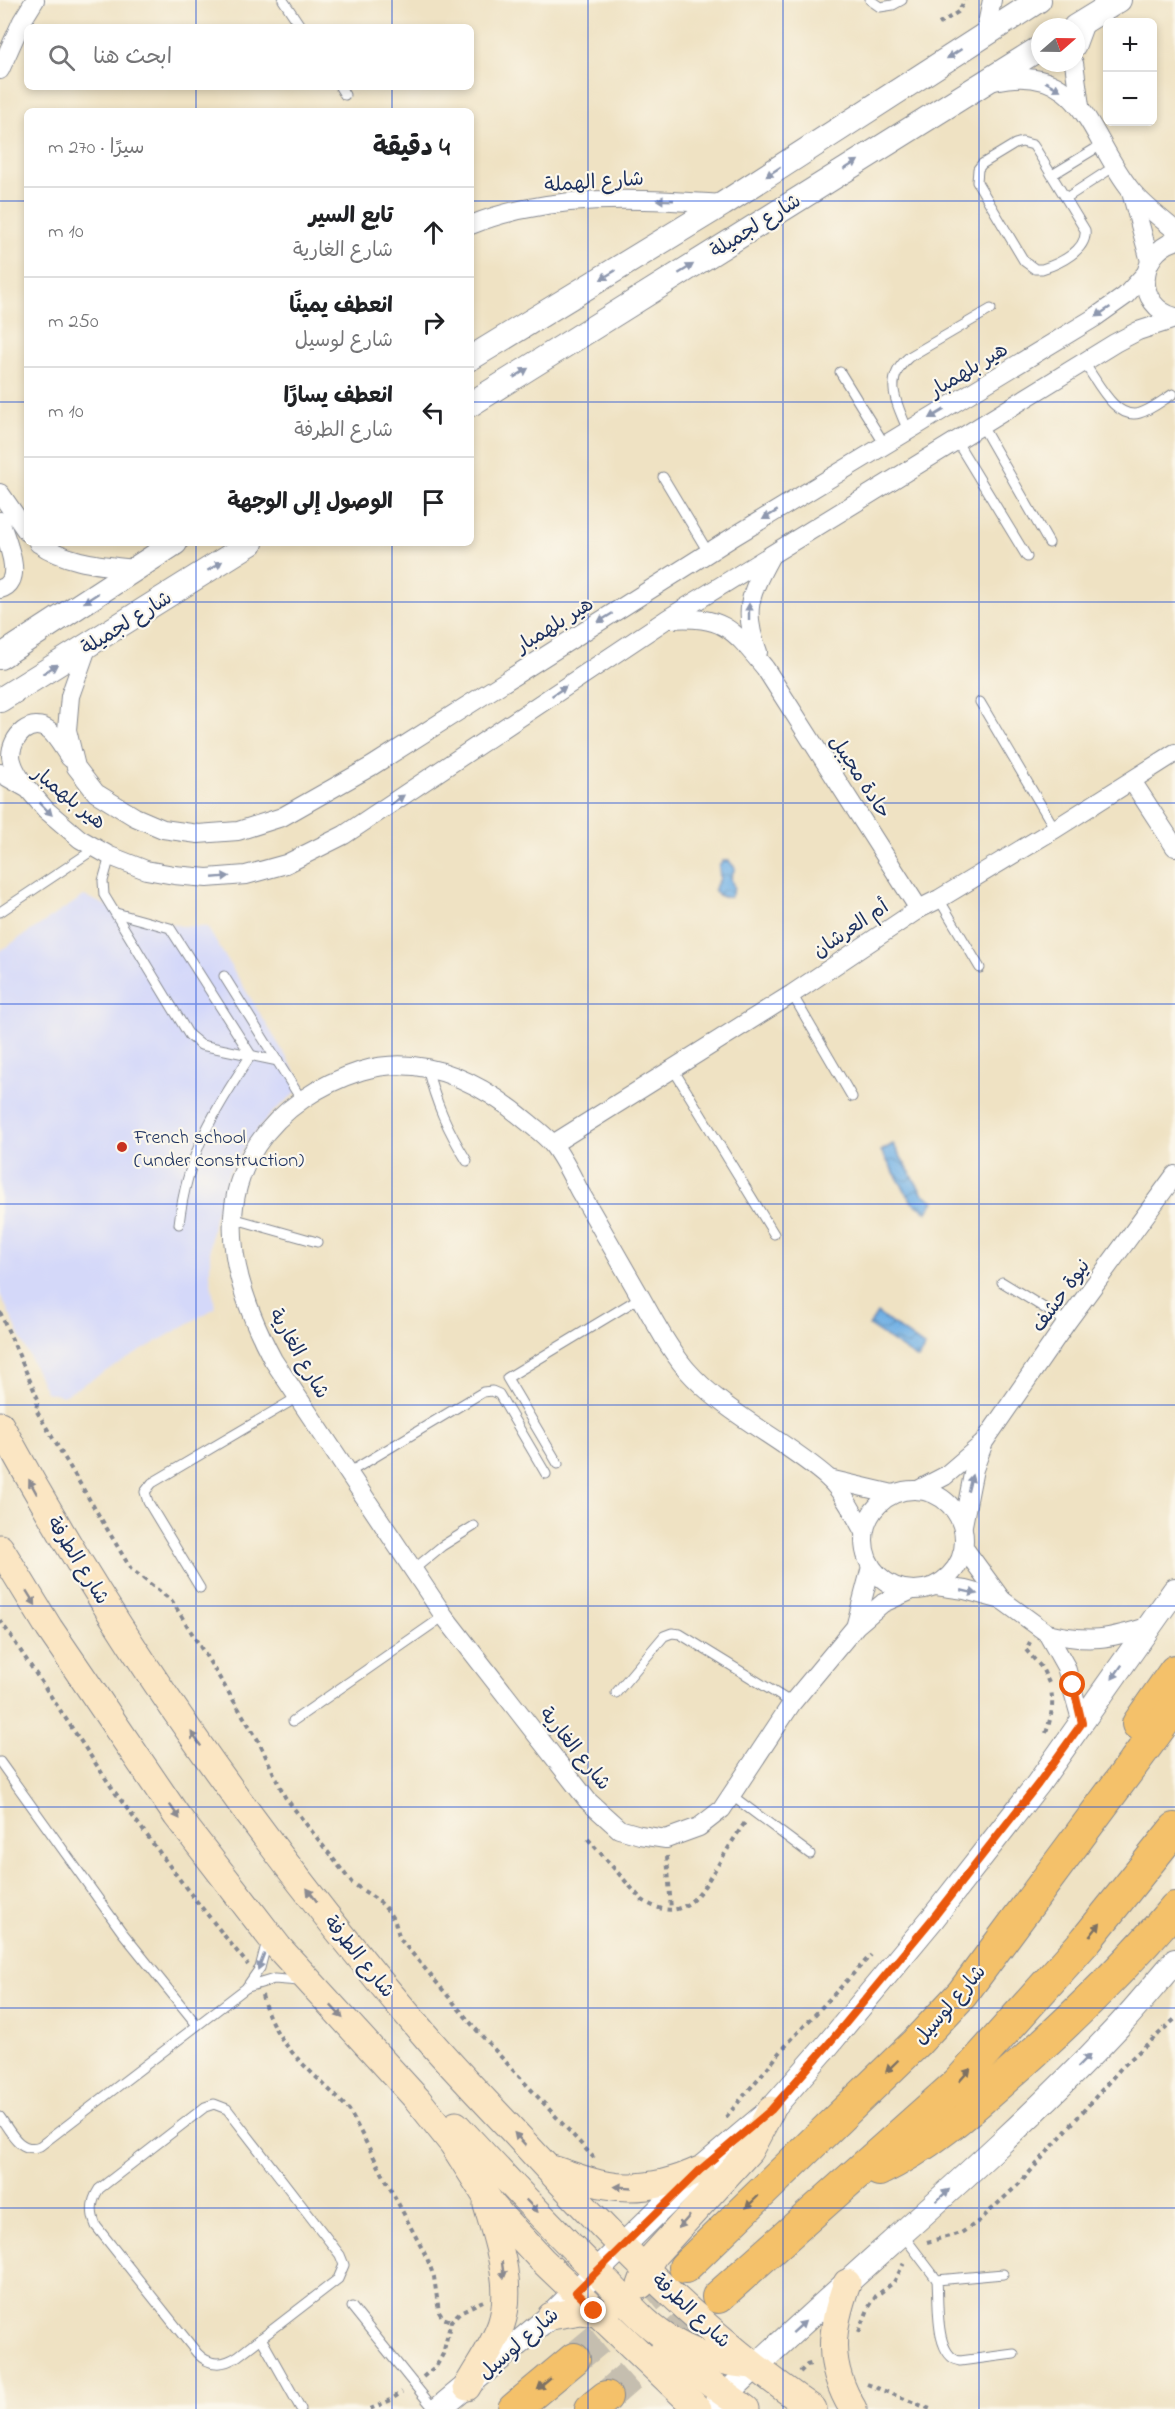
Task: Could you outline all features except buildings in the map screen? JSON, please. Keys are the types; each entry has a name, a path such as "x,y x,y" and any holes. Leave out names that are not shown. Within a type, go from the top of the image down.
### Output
{"highway":[{"path":"962,1994 996,1930 1175,1671"},
{"name":"شارع لوسيل","path":"666,2274 916,2043 962,1994 1175,1707"},
{"path":"718,2297 957,2084 1086,1940 1175,1829"},
{"path":"845,2184 910,2154 960,2117 1076,2015 1134,1955 1175,1908"},
{"path":"514,2409 573,2360"}],"main road":[{"name":"شارع الطرفة","path":"0,1425 39,1496 97,1591 226,1783 320,1906 424,2034 546,2168 623,2245 666,2274 735,2351 783,2389 813,2409"},
{"path":"0,1548 49,1628 177,1816 267,1932 453,2144 483,2193 501,2216 597,2312"},
{"path":"385,2064 438,2105 596,2272 641,2334 686,2386 727,2404"},
{"path":"686,2386 666,2274 654,2255 749,2151 771,2110"},
{"path":"546,2168 595,2183 624,2187 663,2184 700,2170"},
{"path":"467,2387 495,2338 501,2324 505,2304 502,2265 483,2193"},
{"path":"641,2334 640,2287 666,2274"},
{"path":"847,2283 832,2341 833,2358 839,2383 853,2409"},
{"path":"551,2316 581,2311 597,2312 625,2322 641,2334"},
{"path":"686,2386 716,2359 754,2365"}],"street":[{"path":"0,69 22,21 35,0"},
{"path":"985,34 992,0"},
{"name":"شارع لجميلة","path":"474,356 723,204 1039,0"},
{"path":"1085,21 1119,0"},
{"name":"شارع لجميلة","path":"474,402 1031,53"},
{"path":"1075,72 1080,106"},
{"path":"981,84 1013,76 1029,76 1059,88 1080,106 1131,190 1158,218 1175,230"},
{"path":"1131,190 1148,267 1146,283 1153,302 1175,318"},
{"name":"شارع الهملة","path":"474,224 485,219 550,205 604,199 723,204"},
{"name":"هير بلهمبار","path":"88,645 73,681 67,730 76,767 96,793 135,818 164,828 198,834 238,831 282,817 372,766 708,552 1094,318 1125,296 1148,267 1156,251 1175,241"},
{"name":"هير بلهمبار","path":"0,773 28,789 46,810 80,838 103,852 146,870 207,879 246,875 286,864 344,836 666,620 1115,343 1138,331 1175,318"},
{"path":"0,493 24,528"},
{"path":"0,521 13,560 14,575 5,588 0,589"},
{"path":"43,546 52,552 81,562 135,569"},
{"name":"شارع لجميلة","path":"0,657 170,546"},
{"name":"شارع لجميلة","path":"0,700 246,546"},
{"name":"حادة مجيبل","path":"765,668 751,635 748,604 752,591 771,556"},
{"name":"حادة مجيبل","path":"666,620 697,618 729,628 740,638 765,668 919,909"},
{"path":"28,789 14,768 11,758 12,746 17,735 26,728 38,727 49,730 76,767"},
{"name":"أم العرشان","path":"553,1144 792,994 919,909 1055,829 1175,753"},
{"path":"1132,781 1175,847"},
{"name":"شارع الغارية","path":"864,1532 829,1479 710,1392 687,1369 659,1330 553,1144 510,1107 481,1087 427,1068 397,1065 375,1067 351,1075 301,1099 257,1144 239,1177 231,1218 237,1273 247,1305 273,1360 444,1616 588,1802 619,1829 666,1839 699,1827 722,1809 792,1703 856,1626 883,1603 910,1591"},
{"name":"نيوة حشف","path":"918,1490 945,1476 984,1442 1067,1322 1175,1175"},
{"name":"نيوة حشف","path":"963,1525 972,1476 984,1442"},
{"name":"شارع الغارية","path":"829,1479 893,1494"},
{"path":"936,1586 950,1577 959,1564 964,1548 963,1525 957,1514 941,1497 918,1490 905,1490 893,1494 877,1506 864,1532 866,1556 871,1568 888,1583 910,1591 936,1586 965,1590 1002,1600"},
{"path":"964,1548 1002,1600 1043,1629 1091,1640 1112,1638 1150,1626"},
{"name":"شارع الغارية","path":"856,1626 871,1568"},
{"name":"شارع لوسيل","path":"439,2409 551,2316 700,2170 771,2110 933,1918 1038,1784 1175,1590"},
{"path":"1043,1629 1066,1667 1082,1723"},
{"path":"727,2404 754,2365 847,2283 909,2242 1018,2126 1116,2029 1175,1961"}],"lane":[{"path":"283,0 299,24"},
{"path":"870,0 880,7 893,5 902,0"},
{"path":"1022,142 1033,145 1052,175 1086,230 1085,242 1080,248 1049,267 1035,269 1024,261 980,189 976,176 982,164 1022,142"},
{"path":"1052,175 1102,144"},
{"path":"1066,198 1115,166"},
{"path":"908,431 893,386 894,375 899,366 909,357 991,309"},
{"path":"1084,363 1114,405 1122,412 1132,415 1142,413 1173,394"},
{"path":"840,372 885,445"},
{"path":"982,426 1049,543"},
{"path":"957,442 1027,557"},
{"path":"663,477 708,552"},
{"path":"980,702 1055,829"},
{"path":"0,912 103,852"},
{"path":"103,852 102,891 189,1035 201,1045 278,1061"},
{"path":"939,899 980,968"},
{"path":"116,913 170,928 251,1056"},
{"path":"224,976 301,1099"},
{"path":"792,994 852,1097"},
{"path":"179,1224 186,1180 193,1156 219,1103 251,1056"},
{"path":"427,1068 436,1104 448,1131 467,1161"},
{"path":"673,1069 774,1234"},
{"path":"231,1218 317,1242"},
{"path":"1002,1282 1067,1322"},
{"path":"558,1464 507,1378 640,1297"},
{"path":"348,1473 483,1392 492,1391 499,1394 546,1474"},
{"path":"200,1588 148,1502 145,1492 152,1483 298,1397"},
{"path":"413,1570 442,1546 474,1526"},
{"path":"294,1721 444,1616"},
{"path":"616,1693 664,1636 672,1633 680,1634 792,1703"},
{"path":"0,1762 122,1932 197,2025"},
{"path":"731,1795 810,1854"},
{"path":"0,2117 20,2144 29,2148 40,2146 257,1978 264,1956 267,1932"},
{"path":"257,1978 288,1979 316,1988"},
{"path":"214,2104 226,2109 340,2255 344,2265 344,2270 338,2279 261,2338 224,2363 208,2362 202,2358 96,2226 93,2218 92,2203 99,2189 205,2107 214,2104"},
{"path":"909,2242 937,2280 941,2338 947,2354 960,2361 1014,2354"},
{"path":"937,2280 1003,2274"},
{"path":"352,2307 434,2409"},
{"path":"261,2338 301,2409"}],"path":[{"path":"939,24 958,12 965,0"},
{"path":"0,1312 38,1399 36,1410 130,1569 172,1601 258,1740 285,1797 352,1883 379,1901 388,1911 395,1922 400,1939 480,2034 601,2165"},
{"path":"0,1620 114,1791 257,1978 269,2019 278,2036 315,2079 333,2092 349,2110 427,2258 435,2283 439,2312 443,2318 451,2321"},
{"path":"1043,1629 1026,1650 1042,1668 1053,1701 1051,1718 1044,1736"},
{"path":"588,1839 642,1900 652,1906 671,1909 682,1907 698,1896 746,1820"},
{"path":"666,1839 671,1909"},
{"path":"720,2124 789,2042 876,1949"},
{"path":"858,2336 868,2307 876,2296 894,2282 904,2263 909,2242 926,2242 961,2233 979,2221 1021,2182 1121,2068 1175,2019"},
{"path":"370,2409 389,2401 437,2365 443,2354 451,2321 460,2312 478,2303 490,2301 505,2304"},
{"path":"783,2389 807,2365 833,2358"},
{"path":"858,2380 930,2409"}],"shaded area":[{"name":"French school (under construction)","path":"84,896 117,910 148,919 181,926 207,927 304,1086 272,1113 250,1139 229,1172 214,1217 210,1244 210,1274 215,1308 63,1396 46,1392 0,1294 0,951"}],"water":[{"path":"723,861 729,861 735,868 731,877 734,889 730,897 720,896 714,889 720,879 719,865"},
{"path":"893,1144 922,1193 934,1201 927,1212 912,1202 881,1151"},
{"path":"877,1313 925,1347 918,1359 869,1326"}],"tunnel":[{"path":"574,2359 684,2268"},
{"path":"606,2397 717,2298"}],"place":[{"name":"French school (under construction)","path":"122,1147"}],"route":[{"path":"594,2311 597,2312 576,2292 700,2170 771,2110 933,1918 1038,1784 1082,1723 1073,1685"}]}
